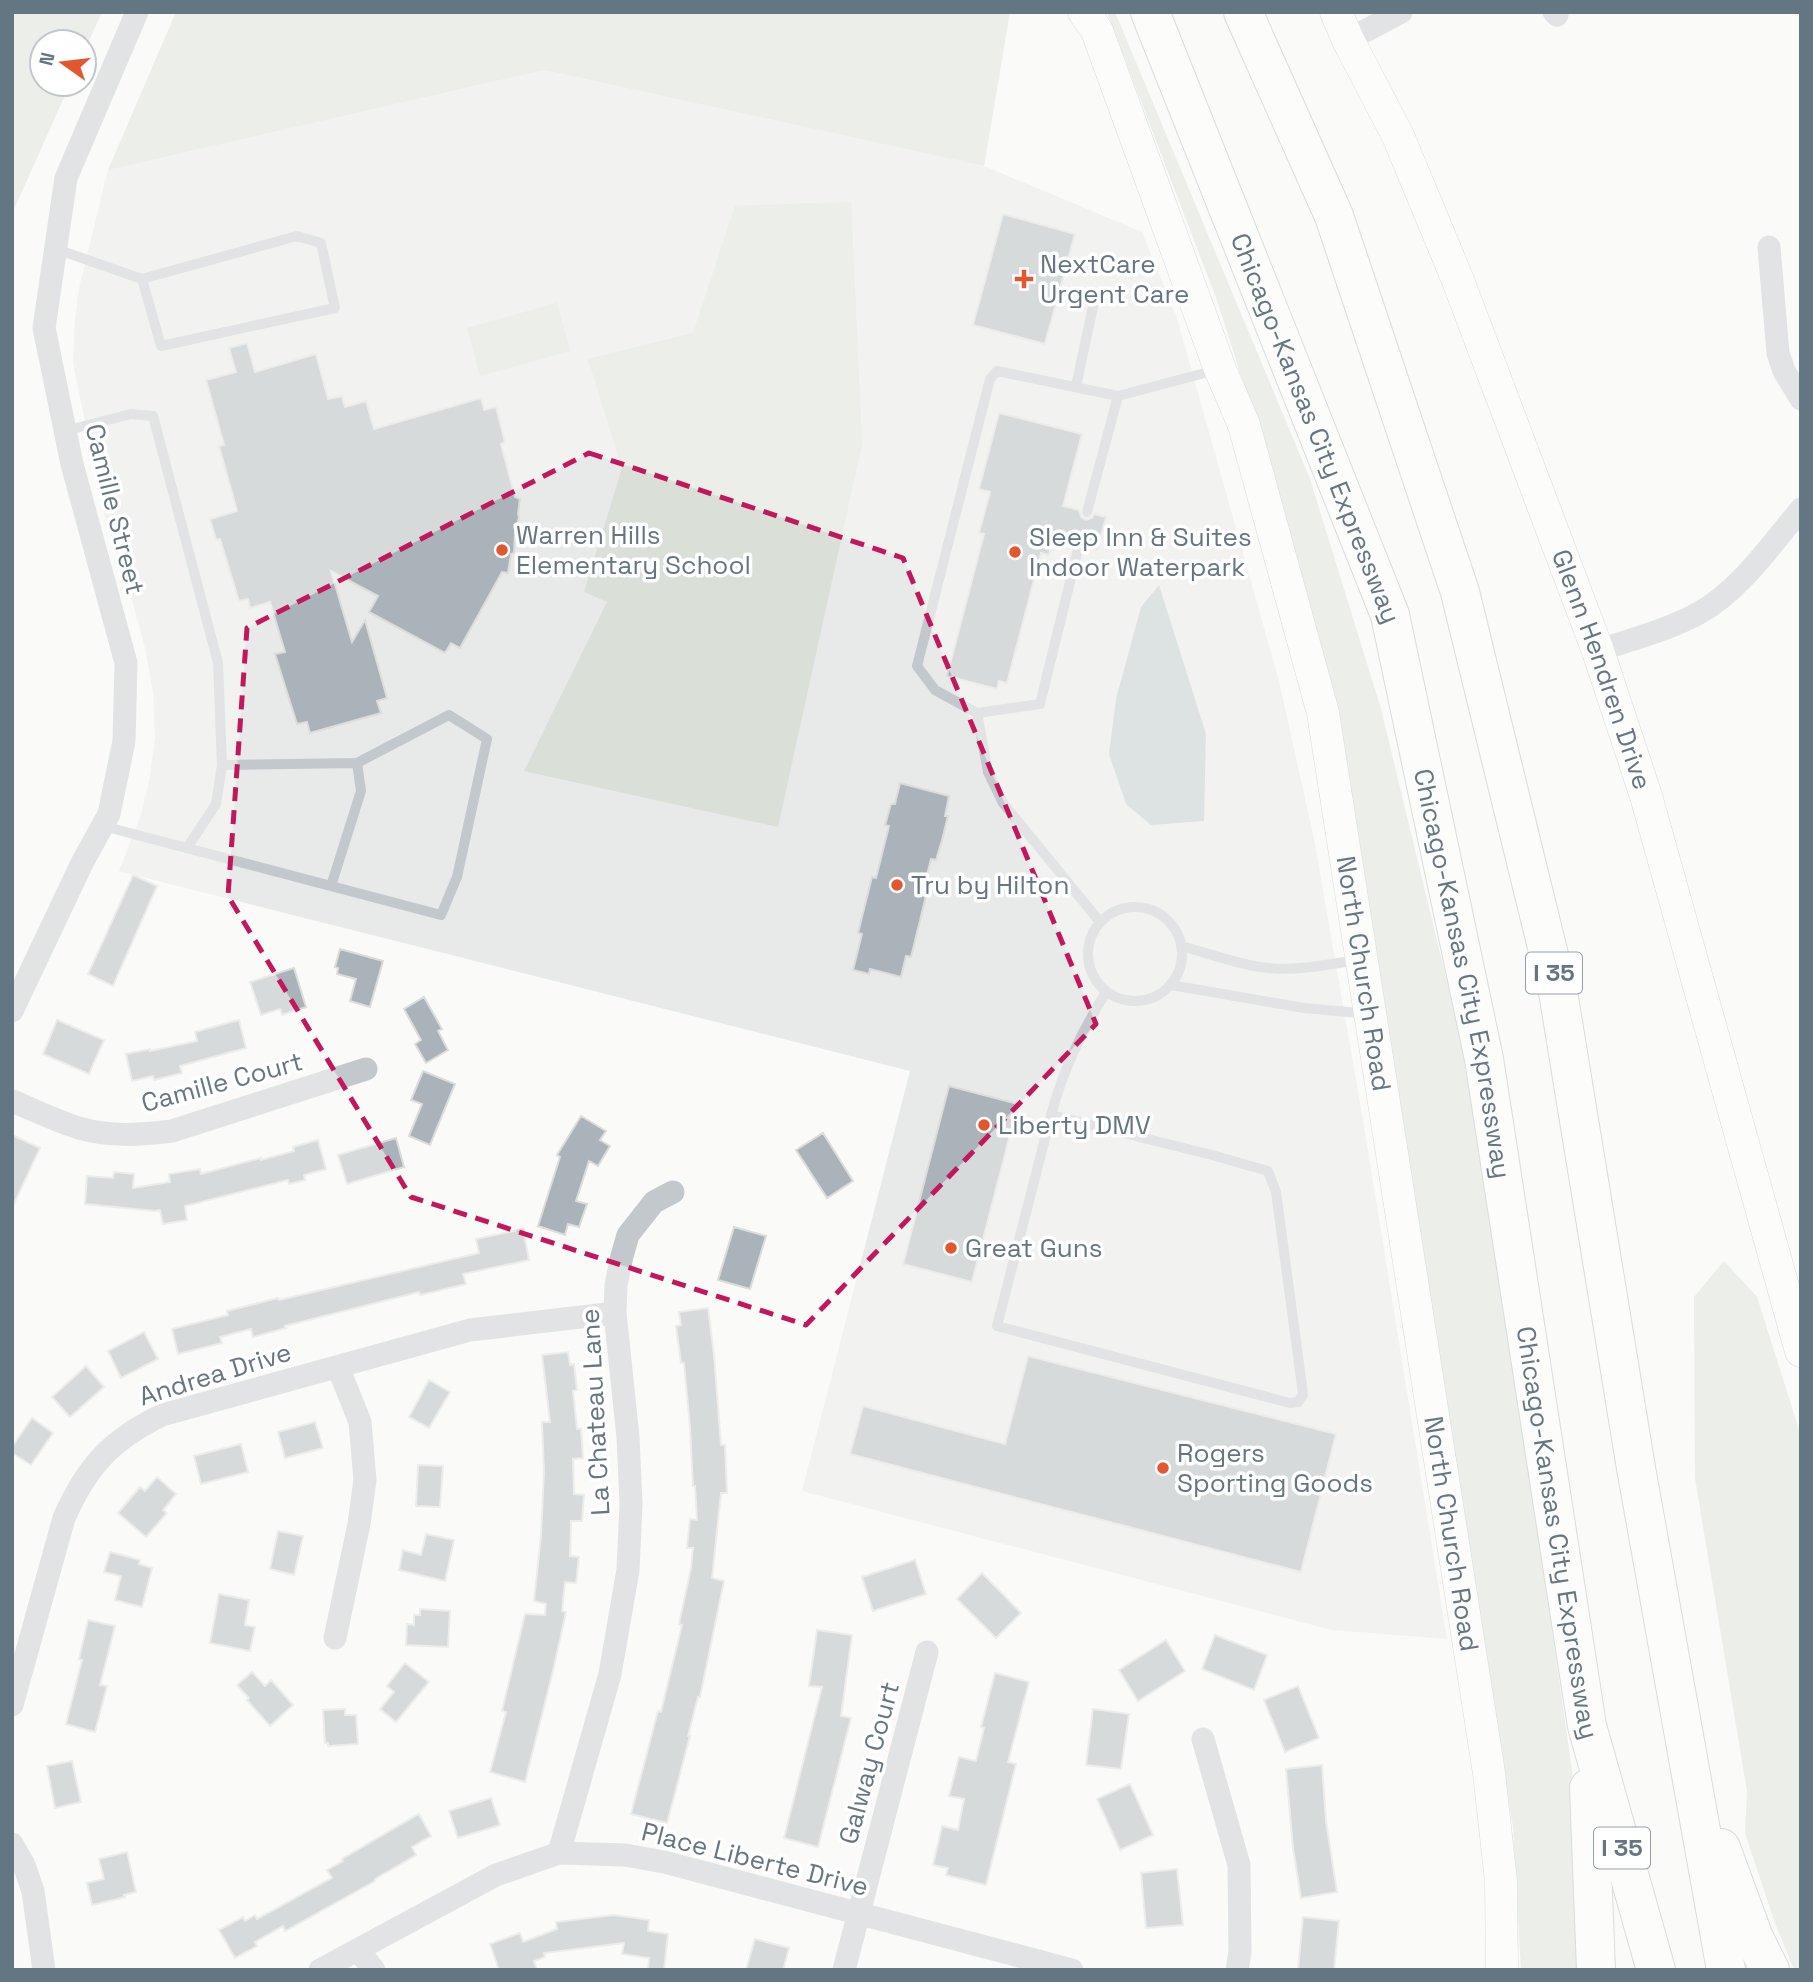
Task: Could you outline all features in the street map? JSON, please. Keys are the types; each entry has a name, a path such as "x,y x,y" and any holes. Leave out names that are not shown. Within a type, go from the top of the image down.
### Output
{"highway":[{"name":"Chicago-Kansas City Expressway","path":"1150,12 1390,615 1484,1059 1587,1726 1656,1970"},
{"name":"I 35","path":"1243,12 1334,216 1460,592 1558,992 1636,1468 1726,1970"},
{"path":"1587,1726 1596,1970"},
{"path":"1686,1750 1754,1938 1770,1970"}],"main road":[{"name":"North Church Road","path":"1084,12 1097,31 1220,369 1244,425 1323,713 1489,1773 1501,1881 1502,1970"},
{"name":"Glenn Hendren Drive","path":"1342,26 1398,136 1457,278 1598,651 1646,796 1801,1351"}],"street":[{"name":"Camille Street","path":"12,1011 82,863 109,814 124,741 126,663 72,464 44,328 66,178 137,12"},
{"path":"1342,26 1401,12"},
{"path":"1769,247 1778,353 1784,371 1801,399"},
{"path":"1598,651 1686,620 1715,602 1749,569 1801,509"},
{"name":"Camille Court","path":"12,1101 78,1128 104,1133 145,1135 172,1131 366,1069"},
{"name":"La Chateau Lane","path":"559,1853 610,1674 628,1570 631,1504 628,1437 615,1313 616,1285 628,1235 654,1202 673,1192"},
{"name":"Andrea Drive","path":"12,1705 64,1518 76,1491 102,1456 135,1428 162,1415 470,1330 615,1313"},
{"path":"335,1638 359,1524 365,1480 359,1422 338,1367"},
{"name":"Galway Court","path":"844,1970 927,1652"},
{"path":"1203,1739 1239,1865 1240,1952 1237,1970"},
{"path":"12,1844 24,1864 33,1891 44,1970"},
{"name":"Place Liberte Drive","path":"320,1970 496,1875 559,1853 625,1855 664,1862 858,1913 1035,1965 1072,1970"},
{"path":"358,1950 374,1970"}],"lane":[{"path":"56,249 142,279 297,236 321,243 335,308 160,345 142,279"},
{"path":"1076,386 1096,293"},
{"path":"1079,545 1040,704 977,713 935,690 917,666 990,379 997,371 1118,396 1220,369"},
{"path":"1087,512 1118,396"},
{"path":"65,431 131,414 153,416 218,663 222,765 216,804 187,848"},
{"path":"977,713 988,772 1003,803 1100,922"},
{"path":"103,826 441,915 457,877 486,739 449,715 357,763 222,765"},
{"path":"331,886 361,791 357,763"},
{"path":"1143,907 1164,916 1178,935 1181,946 1180,967 1171,985 1162,993 1139,1001 1116,998 1105,992 1092,974 1087,952 1089,941 1100,922 1109,914 1120,909 1143,907"},
{"path":"1181,946 1260,967 1318,966 1360,959"},
{"path":"1171,985 1304,1008 1371,1014"},
{"path":"1051,1115 1268,1171 1276,1192 1303,1386 1303,1395 1297,1402 1278,1400 997,1326 1051,1115 1061,1081 1071,1055 1105,992"}],"highlighted area":[{"path":"589,453 903,558 1096,1024 806,1325 411,1197 228,896 247,628"}],"shaded area":[{"path":"12,12 102,12 95,28 28,28 28,98 64,98 12,214"},
{"path":"176,12 1010,12 984,166 544,70 108,170"},
{"path":"1107,12 1115,12 1310,479 1381,709 1476,1102 1573,1777 1585,1970 1521,1970 1513,1827 1349,775 1282,505 1218,303"},
{"path":"544,70 984,166 1142,232 1176,315 1279,681 1314,839 1362,1114 1447,1639 1332,1630 802,1491 910,1071 119,871 141,815 150,777 155,737 153,692 145,648 127,581 105,518 73,363 79,288 108,170"},
{"path":"851,202 862,444 778,827 524,771 607,602 584,592 622,468 588,359 693,333 735,206"},
{"path":"557,303 570,351 480,376 467,328"},
{"path":"1159,585 1206,734 1204,821 1151,825 1126,804 1109,754 1116,699 1141,607"},
{"path":"1724,1261 1757,1297 1801,1436 1801,1970 1794,1970 1745,1833 1747,1791 1695,1478 1694,1297"}],"building":[{"name":"NextCare Urgent Care","path":"1003,214 1075,234 1045,344 973,325"},
{"name":"Warren Hills Elementary School","path":"247,343 255,372 316,354 328,399 342,396 345,407 366,401 374,429 481,398 484,410 496,407 505,442 501,444 515,497 520,499 514,553 511,554 508,573 502,572 460,648 451,643 445,653 369,612 378,596 331,571 352,642 365,620 387,698 377,701 381,713 310,733 307,722 297,724 275,654 285,652 270,602 250,608 248,599 239,601 220,539 216,540 210,519 237,511 219,446 224,445 206,380 236,372 229,348"},
{"name":"Sleep Inn & Suites Indoor Waterpark","path":"999,413 1082,434 1063,506 1079,510 1081,517 1086,520 1094,514 1106,517 1097,550 1087,547 1085,540 1077,537 1071,544 1053,539 1049,555 1041,553 1007,683 999,681 997,689 947,676 984,534 979,533 990,492 979,489"},
{"name":"Tru by Hilton","path":"900,783 949,796 945,816 948,816 936,860 931,859 923,891 927,892 911,957 906,956 901,977 870,969 869,974 853,970 862,934 858,933 872,877 876,878 889,826 885,825 891,804 895,804"},
{"path":"133,875 157,886 113,986 88,974"},
{"path":"340,949 383,961 370,1007 350,1001 356,979 337,974 338,968 335,967"},
{"path":"294,968 306,1007 282,1015 280,1009 261,1015 250,982"},
{"path":"424,997 442,1029 438,1031 448,1050 426,1063 415,1044 421,1040 404,1009"},
{"path":"57,1020 104,1040 89,1074 43,1054"},
{"path":"239,1020 246,1048 180,1066 182,1073 154,1080 153,1076 132,1081 126,1054 197,1041 195,1032"},
{"path":"423,1071 455,1084 430,1145 409,1136 422,1104 411,1100"},
{"path":"949,1086 1018,1104 972,1282 903,1264"},
{"path":"581,1116 606,1131 600,1140 610,1146 598,1166 589,1161 576,1201 587,1204 579,1227 568,1224 565,1235 538,1226 560,1157 557,1155"},
{"path":"823,1133 853,1181 827,1198 796,1150"},
{"path":"12,1135 40,1148 12,1208"},
{"path":"396,1138 404,1167 347,1184 338,1155"},
{"path":"318,1140 326,1169 304,1175 305,1180 289,1184 288,1180 185,1206 187,1220 163,1224 160,1210 85,1204 87,1176 113,1178 114,1172 134,1174 133,1188 170,1182 169,1174 200,1169 201,1174 261,1160 294,1151 293,1147"},
{"path":"734,1227 766,1236 750,1289 718,1280"},
{"path":"523,1229 529,1260 463,1274 466,1284 420,1295 419,1292 285,1326 286,1328 253,1337 251,1329 220,1337 222,1343 178,1354 172,1329 228,1315 227,1311 278,1298 279,1300 479,1253 476,1239"},
{"path":"708,1308 721,1445 725,1445 727,1493 721,1493 712,1578 724,1581 700,1697 667,1823 631,1814 658,1711 661,1712 682,1625 679,1624 693,1548 687,1548 690,1519 697,1520 684,1363 681,1363 676,1326 681,1325 679,1312"},
{"path":"144,1332 158,1359 121,1378 108,1351"},
{"path":"568,1352 570,1365 574,1364 577,1390 573,1391 577,1429 581,1429 583,1458 573,1459 574,1494 584,1495 582,1521 571,1521 570,1556 579,1557 576,1583 565,1582 562,1611 566,1612 525,1782 490,1772 506,1712 502,1711 525,1614 545,1615 546,1604 534,1601 544,1471 542,1422 550,1422 542,1355"},
{"name":"Rogers Sporting Goods","path":"1028,1356 1336,1434 1301,1572 850,1454 863,1406 1005,1444"},
{"path":"86,1366 104,1387 70,1417 52,1397"},
{"path":"429,1380 450,1392 429,1428 409,1417"},
{"path":"32,1418 53,1433 31,1465 12,1453 12,1447"},
{"path":"315,1422 323,1448 285,1458 278,1432"},
{"path":"241,1444 248,1472 201,1484 194,1456"},
{"path":"418,1465 443,1466 440,1507 416,1506"},
{"path":"157,1477 176,1494 163,1510 167,1513 146,1537 118,1513 140,1487 145,1491"},
{"path":"278,1531 303,1536 294,1575 270,1569"},
{"path":"426,1534 454,1540 445,1581 399,1570 403,1550 421,1555"},
{"path":"110,1552 140,1560 139,1564 152,1568 142,1607 115,1600 121,1576 104,1572"},
{"path":"915,1560 926,1594 873,1611 862,1577"},
{"path":"982,1573 1021,1613 996,1638 957,1599"},
{"path":"219,1594 249,1600 245,1625 255,1627 250,1651 210,1643"},
{"path":"420,1609 450,1611 448,1647 406,1645 407,1624 414,1625 414,1615 420,1615"},
{"path":"88,1620 115,1626 100,1685 107,1686 95,1732 66,1724 82,1660 79,1659"},
{"path":"817,1630 852,1635 841,1716 851,1718 818,1847 784,1838 822,1687 809,1686"},
{"path":"1215,1635 1267,1655 1254,1690 1202,1669"},
{"path":"1166,1640 1185,1671 1138,1701 1119,1670"},
{"path":"405,1663 429,1682 396,1722 380,1709 394,1692 387,1686"},
{"path":"252,1672 265,1686 271,1680 293,1705 270,1726 237,1685"},
{"path":"995,1673 1029,1682 1008,1762 1016,1764 986,1885 946,1875 948,1868 933,1865 942,1826 958,1830 964,1799 949,1796 959,1757 976,1761 984,1728 981,1727"},
{"path":"1298,1686 1319,1738 1285,1752 1264,1700"},
{"path":"345,1709 345,1715 356,1715 358,1744 328,1746 328,1743 325,1743 323,1710"},
{"path":"1093,1709 1129,1714 1121,1769 1086,1765"},
{"path":"72,1761 81,1802 55,1808 47,1766"},
{"path":"1322,1765 1326,1821 1337,1892 1301,1898 1293,1848 1286,1769"},
{"path":"1130,1784 1153,1835 1120,1850 1097,1799"},
{"path":"491,1798 500,1825 458,1838 449,1811"},
{"path":"419,1814 431,1836 412,1847 416,1855 285,1931 283,1926 255,1942 257,1946 235,1958 219,1930 243,1917 245,1921 255,1915 257,1919 332,1878 327,1870"},
{"path":"127,1852 136,1892 92,1905 87,1883 104,1879 99,1859"},
{"path":"1177,1869 1183,1925 1146,1928 1141,1873"},
{"path":"614,1915 649,1920 648,1931 668,1934 664,1970 648,1970 649,1958 622,1954 624,1943 544,1953 545,1957 534,1961 537,1970 499,1970 490,1944 520,1933 523,1942 557,1929 556,1922"},
{"path":"1303,1917 1339,1921 1334,1970 1298,1970"},
{"path":"755,1939 789,1948 783,1970 746,1970"}],"place":[{"name":"NextCare Urgent Care","path":"1024,279"},
{"name":"Warren Hills Elementary School","path":"502,550"},
{"name":"Sleep Inn & Suites Indoor Waterpark","path":"1015,552"},
{"name":"Tru by Hilton","path":"897,885"},
{"name":"Liberty DMV","path":"984,1125"},
{"name":"Great Guns","path":"951,1248"},
{"name":"Rogers Sporting Goods","path":"1163,1468"}]}
